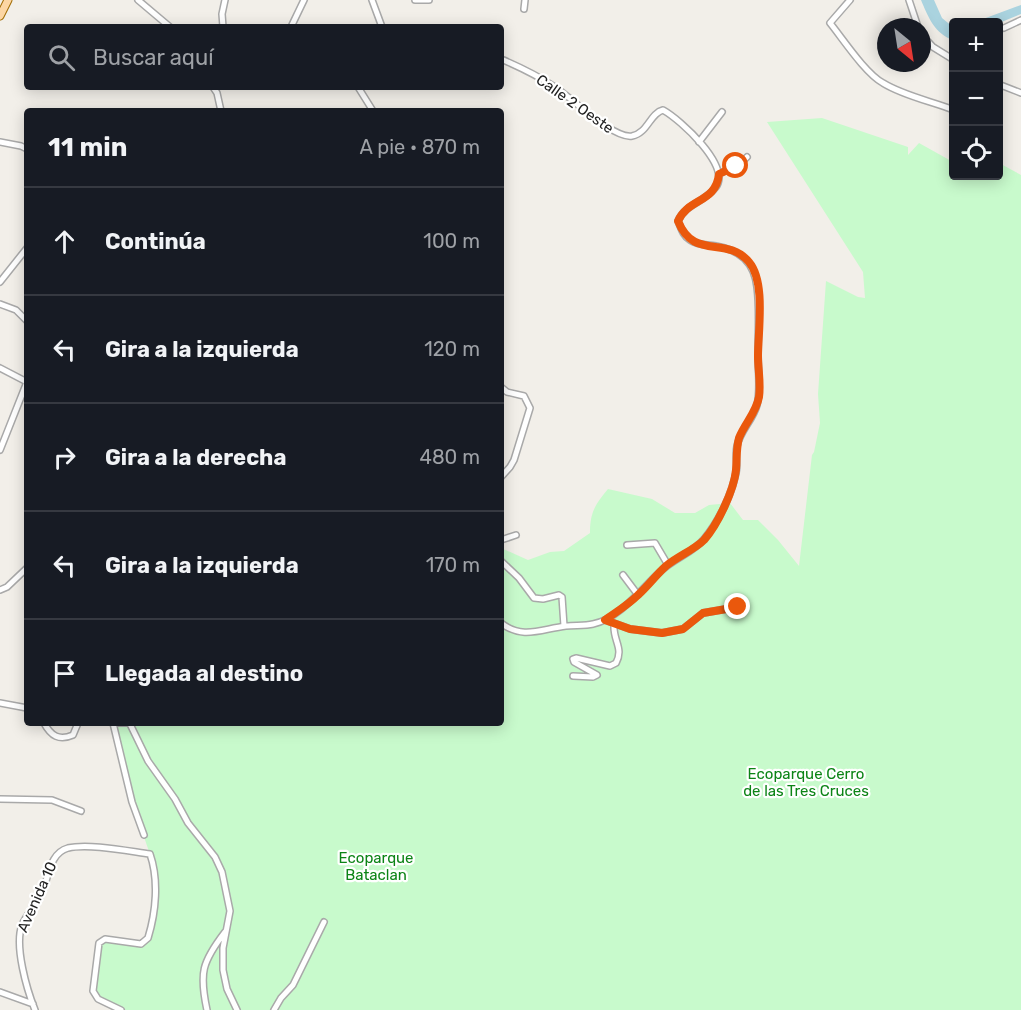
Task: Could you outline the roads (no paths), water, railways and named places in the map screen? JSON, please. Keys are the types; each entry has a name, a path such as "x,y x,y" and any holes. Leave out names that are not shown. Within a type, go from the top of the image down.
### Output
{"main road":[{"path":"0,5 3,0"},
{"path":"0,16 8,0"}],"street":[{"path":"138,0 166,24"},
{"path":"224,24 222,14 225,0"},
{"path":"292,24 304,0"},
{"path":"372,0 381,24"},
{"path":"415,0 429,0"},
{"path":"524,9 525,0"},
{"path":"850,0 830,23 870,73 881,82 898,90 949,108"},
{"path":"909,0 915,18"},
{"path":"1004,28 1021,20"},
{"path":"931,45 949,57"},
{"name":"Calle 2 Oeste","path":"504,60 521,67 557,88 619,135 635,136 644,131 657,112 663,110 699,142 716,165 719,174"},
{"path":"1003,86 1021,93"},
{"path":"215,90 220,108"},
{"path":"360,90 371,108"},
{"path":"699,142 722,112"},
{"path":"0,142 24,148"},
{"path":"504,624 522,633 594,624 605,620 638,595 668,565 703,541 716,523 736,471 740,436 756,408 759,394 760,314 756,275 749,262 734,251 689,240 678,221 681,213 710,194 718,184 719,174 740,164 747,157"},
{"path":"0,282 24,252"},
{"path":"0,304 15,310 24,318"},
{"path":"0,368 24,380"},
{"path":"504,390 525,396 530,408 514,460 504,474"},
{"path":"0,450 24,397"},
{"path":"504,539 516,536"},
{"path":"627,545 655,543 668,565"},
{"path":"504,564 519,578 534,598 561,596 564,603 564,626"},
{"path":"0,591 24,571"},
{"path":"623,575 638,595"},
{"path":"605,620 614,625 662,633 673,632 683,629 703,613 738,607"},
{"path":"573,676 593,677 597,675 574,662 573,659 576,658 610,666 616,663 620,651 613,633 614,625"},
{"path":"0,704 24,708"},
{"path":"46,726 54,736 65,738 73,735 77,726"},
{"path":"114,726 132,802 144,835"},
{"path":"132,726 148,761 218,865 230,902 223,948 223,970 227,989 237,1010"},
{"path":"0,799 52,800 81,811"},
{"name":"Avenida 10","path":"34,1007 19,949 22,924 42,892 57,854 66,849 90,847 150,854 155,869 156,881 148,938 141,944 105,939 99,943 93,991 98,999 121,1010"},
{"path":"274,1010 293,985 324,922"},
{"path":"207,1010 203,971 226,930"},
{"path":"0,992 34,1007"}],"water":[{"path":"921,0 934,0 942,18 949,24 949,38 941,34 931,22 931,18 929,18"},
{"path":"1021,5 1021,14 1003,21 1003,18 986,18"}],"park label":[{"name":"Ecoparque Cerro de las Tres Cruces","path":"806,782"},
{"name":"Ecoparque Bataclan","path":"376,866"}]}
